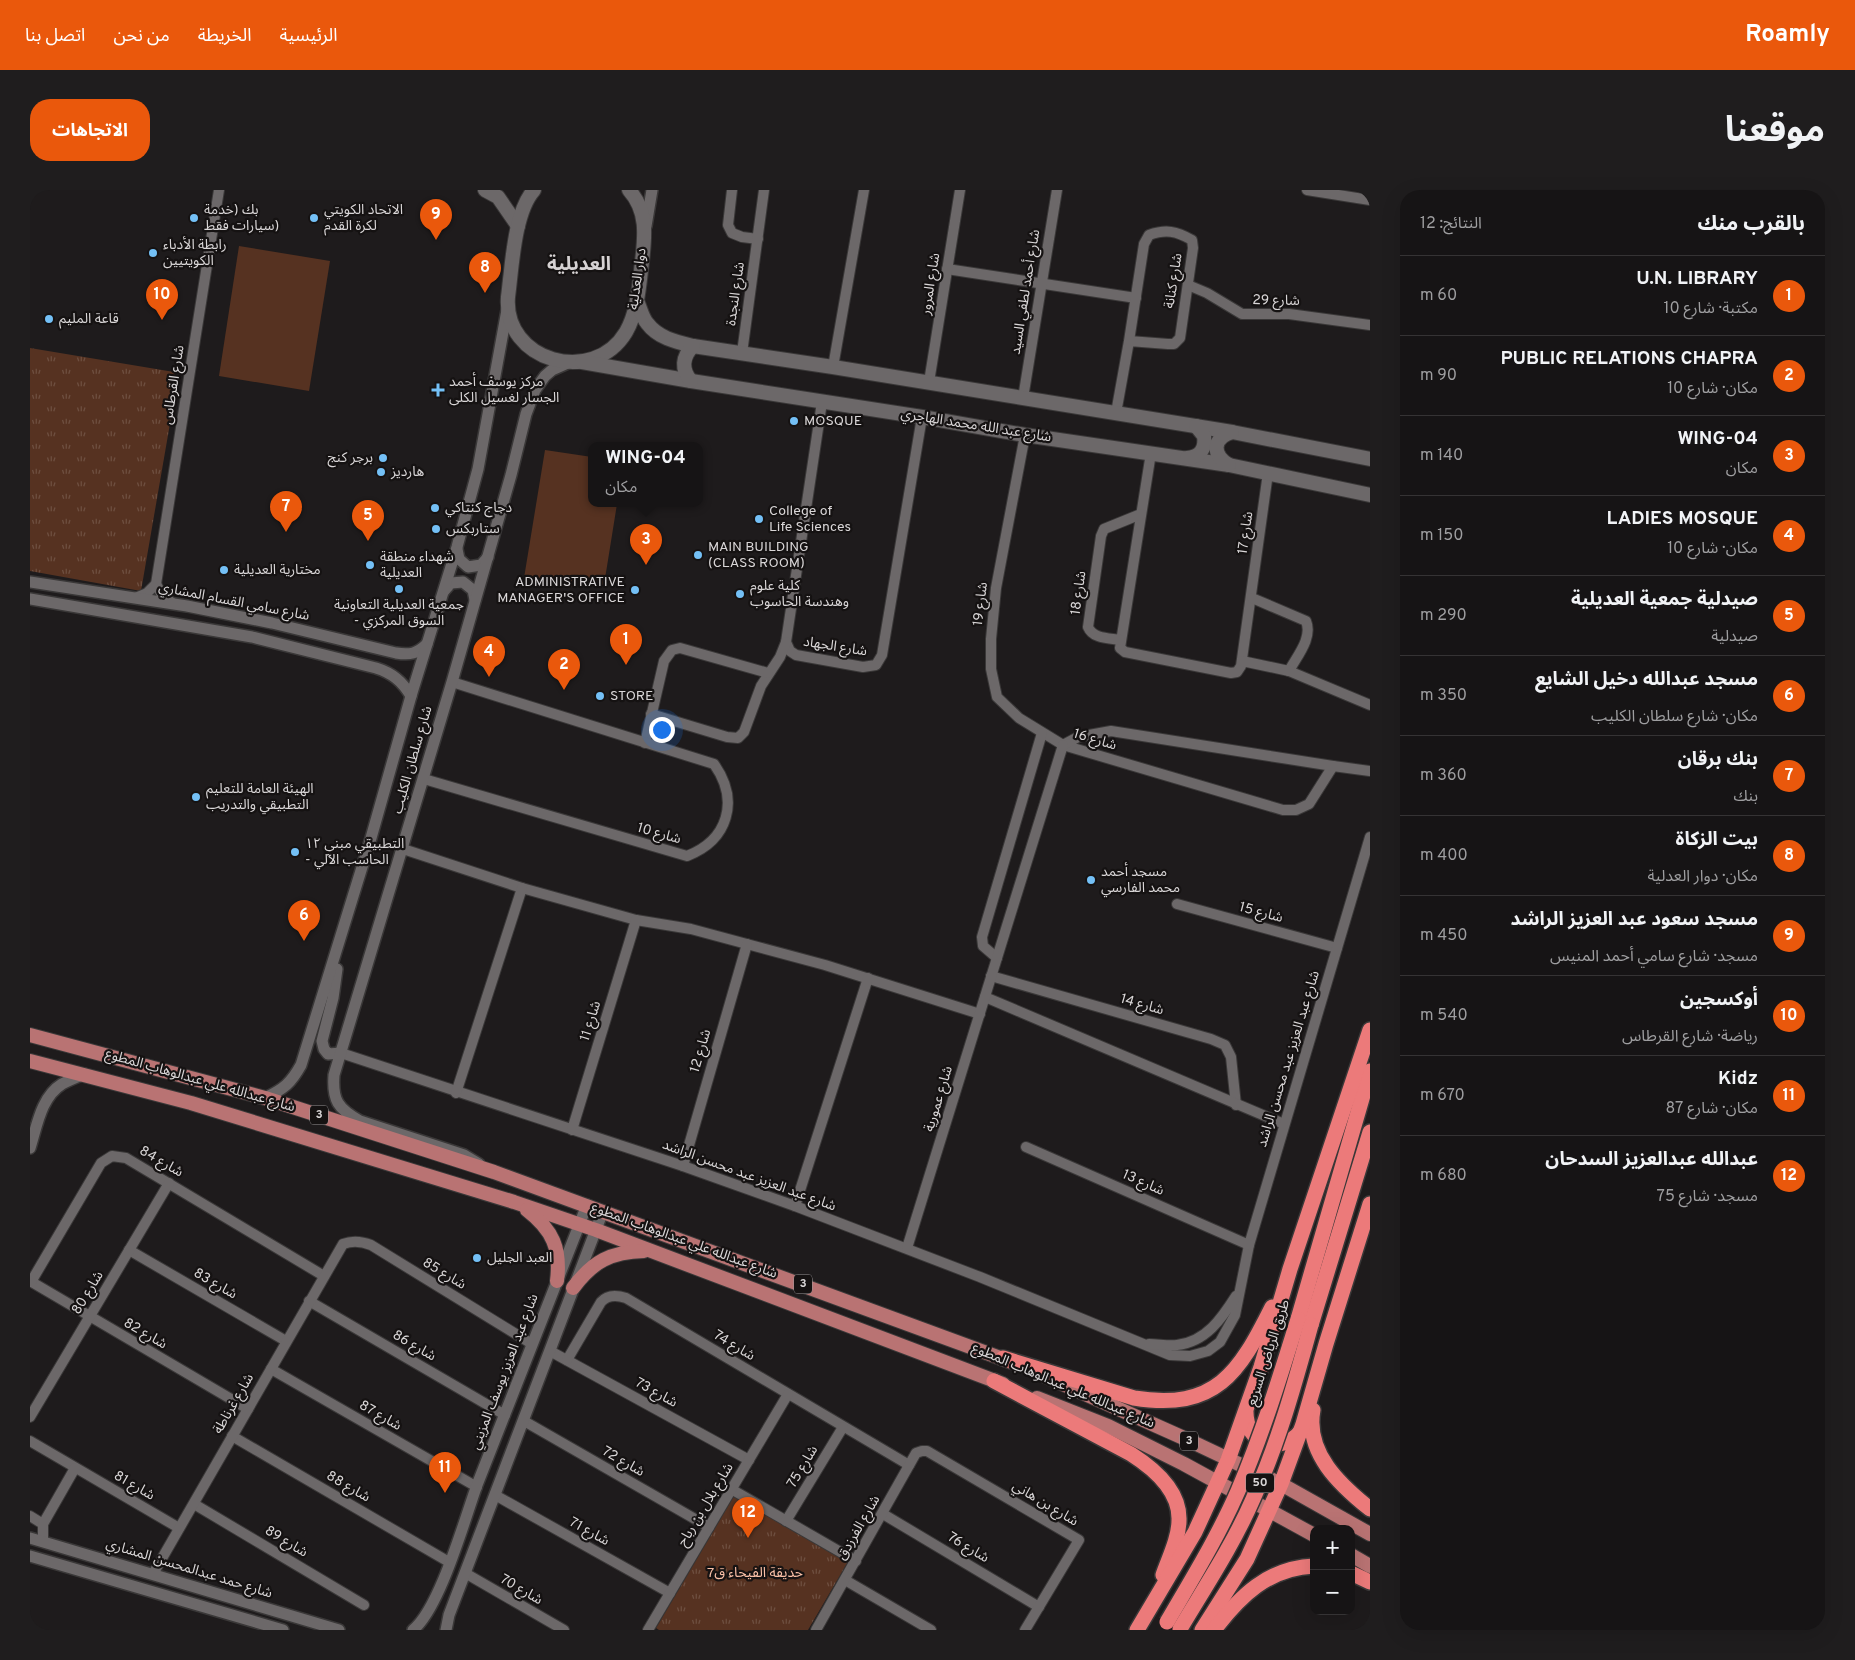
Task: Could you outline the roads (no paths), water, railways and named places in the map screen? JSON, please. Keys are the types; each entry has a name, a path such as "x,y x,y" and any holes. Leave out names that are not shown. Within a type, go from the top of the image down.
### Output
{"highway":[{"path":"1138,1630 1195,1532 1228,1460 1261,1367 1290,1269 1370,1030"},
{"name":"طريق الرياض السريع","path":"1304,1322 1370,1071"},
{"name":"طريق الرياض السريع","path":"1172,1628 1237,1492 1278,1383 1304,1322 1370,1132"},
{"path":"1202,1630 1247,1559 1281,1484 1302,1430 1326,1344 1369,1210"},
{"path":"1003,1358 1134,1398 1175,1401 1194,1397 1215,1387 1232,1374 1246,1356 1290,1269"},
{"path":"1326,1344 1312,1418 1314,1437 1319,1453 1338,1482 1370,1509"},
{"path":"994,1381 1131,1454 1149,1466 1163,1480 1176,1500 1179,1519 1175,1539 1153,1604"},
{"path":"1246,1410 1249,1428 1254,1435 1270,1444 1288,1442 1302,1430"},
{"path":"1195,1532 1204,1524 1215,1521 1227,1522 1237,1528 1244,1536 1248,1548 1247,1559"},
{"path":"1214,1630 1229,1610 1253,1588 1288,1569 1310,1566"},
{"path":"1355,1574 1370,1582"}],"main road":[{"path":"485,190 498,197 518,226"},
{"path":"534,190 522,210 518,226 508,306 514,328 528,346 548,358 576,362"},
{"name":"دوار العدلية","path":"576,362 602,355 619,341 630,323 637,300 645,233 642,212 638,202 629,190"},
{"path":"637,300 646,322 660,335 693,346 833,366 1232,432 1370,459"},
{"path":"691,381 686,375 684,359 693,346"},
{"name":"شارع عبد الله محمد الهاجري","path":"576,362 1025,435 1229,465 1370,495"},
{"path":"1187,458 1194,458 1203,449 1204,436 1196,426"},
{"path":"1229,465 1221,460 1217,453 1217,444 1225,434 1232,432"},
{"name":"شارع عبدالله علي عبدالوهاب المطوع","path":"30,1035 265,1098 494,1172 1003,1358 1281,1484 1370,1534"},
{"name":"شارع عبدالله علي عبدالوهاب المطوع","path":"30,1061 191,1103 580,1224 1108,1426 1219,1483 1310,1533"},
{"path":"514,1202 541,1221 551,1234 557,1249 559,1265 556,1281"},
{"path":"573,1288 583,1274 596,1263 611,1255 628,1251 645,1251 661,1254"},
{"path":"1355,1557 1370,1566"}],"street":[{"name":"شارع القرطاس","path":"156,584 219,190"},
{"path":"645,233 652,190"},
{"path":"732,190 728,225 732,233 742,238 758,238"},
{"name":"شارع النجدة","path":"742,353 764,190"},
{"path":"833,366 864,190"},
{"name":"شارع المرور","path":"929,382 960,190"},
{"name":"شارع أحمد لطفي السيد","path":"1023,398 1057,190"},
{"path":"1307,190 1370,200"},
{"name":"شارع كنانة","path":"1116,413 1144,244 1149,235 1161,231 1180,233 1192,240 1194,248 1180,338 1174,344 1129,341"},
{"path":"947,269 1136,298"},
{"name":"شارع 29","path":"1188,285 1207,293 1242,314 1289,314 1370,325"},
{"name":"شارع سلطان الكليب","path":"265,1098 280,1091 293,1080 301,1065 371,838 411,696 457,548 478,469 508,306"},
{"name":"شارع سلطان الكليب","path":"494,1172 464,1155 367,1124 348,1114 340,1108 335,1098 334,1075 424,779 511,475 526,414 535,390 545,376 552,370 576,362"},
{"name":"شارع الجهاد","path":"822,402 786,642 790,651 796,655 864,667 871,667 879,662 882,655 922,417"},
{"name":"شارع 19","path":"1025,435 996,588 991,639 991,669 997,697 1020,718 1063,745"},
{"path":"1151,453 1120,648 1124,652 1231,673 1237,672 1240,669 1242,661 1289,671 1370,705"},
{"name":"شارع 17","path":"1242,661 1268,473"},
{"name":"شارع 18","path":"1120,640 1096,636 1090,632 1088,627 1101,536 1104,529 1141,514"},
{"path":"457,548 459,559 468,567 481,565 488,556"},
{"name":"شارع سامي القسام المشاري","path":"30,582 172,603 272,623 381,650 411,655 427,644"},
{"path":"443,592 451,583 463,582 473,590 475,602"},
{"path":"135,598 147,593 156,584 162,595 172,603"},
{"path":"1252,598 1306,621 1309,628 1308,637 1289,671"},
{"path":"30,599 252,637 376,668 393,675 411,696"},
{"path":"651,714 727,737 738,738 744,732 760,686 780,657 786,642"},
{"path":"645,743 664,661 668,653 675,649 680,648 768,673"},
{"path":"376,668 382,660 381,650"},
{"name":"شارع 10","path":"424,779 687,856 709,844 718,835 726,818 728,799 726,787 722,775 714,764 452,682"},
{"name":"شارع 16","path":"1063,745 1078,737 1111,731 1333,766 1370,770"},
{"path":"997,958 983,946 982,937 1042,733"},
{"name":"شارع 16","path":"1063,745 1283,810 1296,810 1309,804 1333,766"},
{"name":"شارع عمورية","path":"907,1248 1063,745"},
{"name":"شارع عبد العزيز عبد محسن الراشد","path":"340,1053 456,1093 683,1166 907,1248 1170,1355 1190,1356 1208,1351 1220,1342 1235,1315 1249,1245 1370,837"},
{"path":"403,849 522,888 636,920 691,929 746,944 868,978 980,1014"},
{"path":"456,1093 522,888"},
{"name":"شارع 15","path":"1177,904 1337,948"},
{"path":"340,1053 328,1054 324,1049 322,1041 333,998 346,919"},
{"name":"شارع 11","path":"572,1130 636,920"},
{"name":"شارع 12","path":"683,1166 746,944"},
{"name":"شارع 14","path":"991,976 1211,1039 1225,1045 1231,1057 1236,1104"},
{"path":"795,1206 868,978"},
{"path":"985,997 1284,1124"},
{"path":"30,1148 34,1118 47,1098 61,1084 84,1074"},
{"name":"شارع 13","path":"1026,1147 1249,1245"},
{"name":"شارع 84","path":"30,1282 96,1173 108,1158 120,1156 169,1183 324,1276"},
{"name":"شارع 80","path":"30,1417 169,1183"},
{"name":"شارع عبد العزيز يوسف المزيني","path":"413,1630 424,1618 449,1562 556,1281 587,1205"},
{"path":"446,1630 449,1615 603,1211"},
{"name":"شارع 85","path":"340,1248 343,1244 356,1241 371,1245 532,1344"},
{"name":"شارع غرناطة","path":"153,1574 340,1248"},
{"name":"شارع 83","path":"129,1250 286,1341"},
{"name":"شارع 82","path":"30,1282 248,1409"},
{"name":"شارع عبد العزيز عبد محسن الراشد","path":"1141,1343 1178,1345 1195,1339 1210,1331 1223,1317 1239,1291"},
{"name":"شارع 74","path":"567,1360 601,1302 609,1296 626,1298 909,1465"},
{"name":"شارع 86","path":"309,1301 505,1415"},
{"name":"شارع 73","path":"550,1351 748,1460"},
{"name":"شارع 87","path":"271,1369 477,1487"},
{"path":"512,1397 520,1392 524,1392 530,1399 530,1404"},
{"name":"شارع بلال بن رباح","path":"648,1630 788,1394"},
{"name":"شارع 72","path":"524,1421 709,1526"},
{"name":"شارع 75","path":"786,1521 843,1427"},
{"name":"شارع 88","path":"232,1436 449,1562"},
{"name":"شارع 81","path":"30,1441 180,1528"},
{"name":"شارع الفرزدق","path":"816,1630 916,1453 922,1451 932,1452"},
{"name":"شارع بن هاني","path":"932,1452 1079,1540 1025,1630"},
{"path":"43,1542 43,1524 76,1468"},
{"path":"731,1489 856,1561"},
{"name":"شارع 71","path":"495,1495 670,1593"},
{"name":"شارع 89","path":"194,1504 364,1605"},
{"name":"شارع 76","path":"883,1514 1039,1607"},
{"path":"30,1516 43,1524"},
{"path":"465,1521 468,1528 472,1530 477,1530 483,1525"},
{"name":"شارع حمد عبدالمحسن المشاري","path":"30,1538 339,1630"},
{"path":"30,1556 283,1630"},
{"name":"شارع 70","path":"465,1573 564,1630"},
{"path":"845,1580 931,1630"},
{"path":"220,1611 227,1605 225,1595"},
{"path":"243,1618 240,1609 247,1602"}],"place":[{"name":"بك (خدمة سيارات فقط)","path":"194,218"},
{"name":"الاتحاد الكويتي لكرة القدم","path":"314,218"},
{"name":"مسجد سعود عبد العزيز الراشد","path":"436,240"},
{"name":"رابطة الأدباء الكويتيين","path":"153,253"},
{"name":"بيت الزكاة","path":"485,293"},
{"name":"قاعة المليم","path":"49,319"},
{"name":"أوكسجين","path":"162,320"},
{"name":"مركز يوسف أحمد الجسار لغسيل الكلى","path":"438,390"},
{"name":"MOSQUE","path":"794,421"},
{"name":"برجر كنج","path":"383,458"},
{"name":"هارديز","path":"381,472"},
{"name":"دجاج كنتاكي","path":"435,508"},
{"name":"College of Life Sciences","path":"759,519"},
{"name":"ستاربكس","path":"436,529"},
{"name":"بنك برقان","path":"286,532"},
{"name":"صيدلية جمعية العديلية","path":"368,541"},
{"name":"MAIN BUILDING (CLASS ROOM)","path":"698,555"},
{"name":"شهداء منطقة العديلية","path":"370,565"},
{"name":"WING-04","path":"646,565"},
{"name":"مختارية العديلية","path":"224,570"},
{"name":"جمعية العديلية التعاونية - السوق المركزي","path":"399,589"},
{"name":"ADMINISTRATIVE MANAGER'S OFFICE","path":"635,590"},
{"name":"كلية علوم وهندسة الحاسوب","path":"740,594"},
{"name":"U.N. LIBRARY","path":"626,665"},
{"name":"LADIES MOSQUE","path":"489,677"},
{"name":"PUBLIC RELATIONS CHAPRA","path":"564,690"},
{"name":"STORE","path":"600,696"},
{"name":"الهيئة العامة للتعليم التطبيقي والتدريب","path":"196,797"},
{"name":"التطبيقي مبنى ١٢ - الحاسب الآلي","path":"295,852"},
{"name":"مسجد أحمد محمد الفارسي","path":"1091,880"},
{"name":"مسجد عبدالله دخيل الشايع","path":"304,941"},
{"name":"العبد الجليل","path":"477,1258"},
{"name":"Kidz","path":"445,1493"},
{"name":"عبدالله عبدالعزيز السدحان","path":"748,1538"}],"district":[{"name":"العديلية","path":"579,265"}],"park label":[{"name":"حديقة الفيحاء ق7","path":"755,1573"}]}
